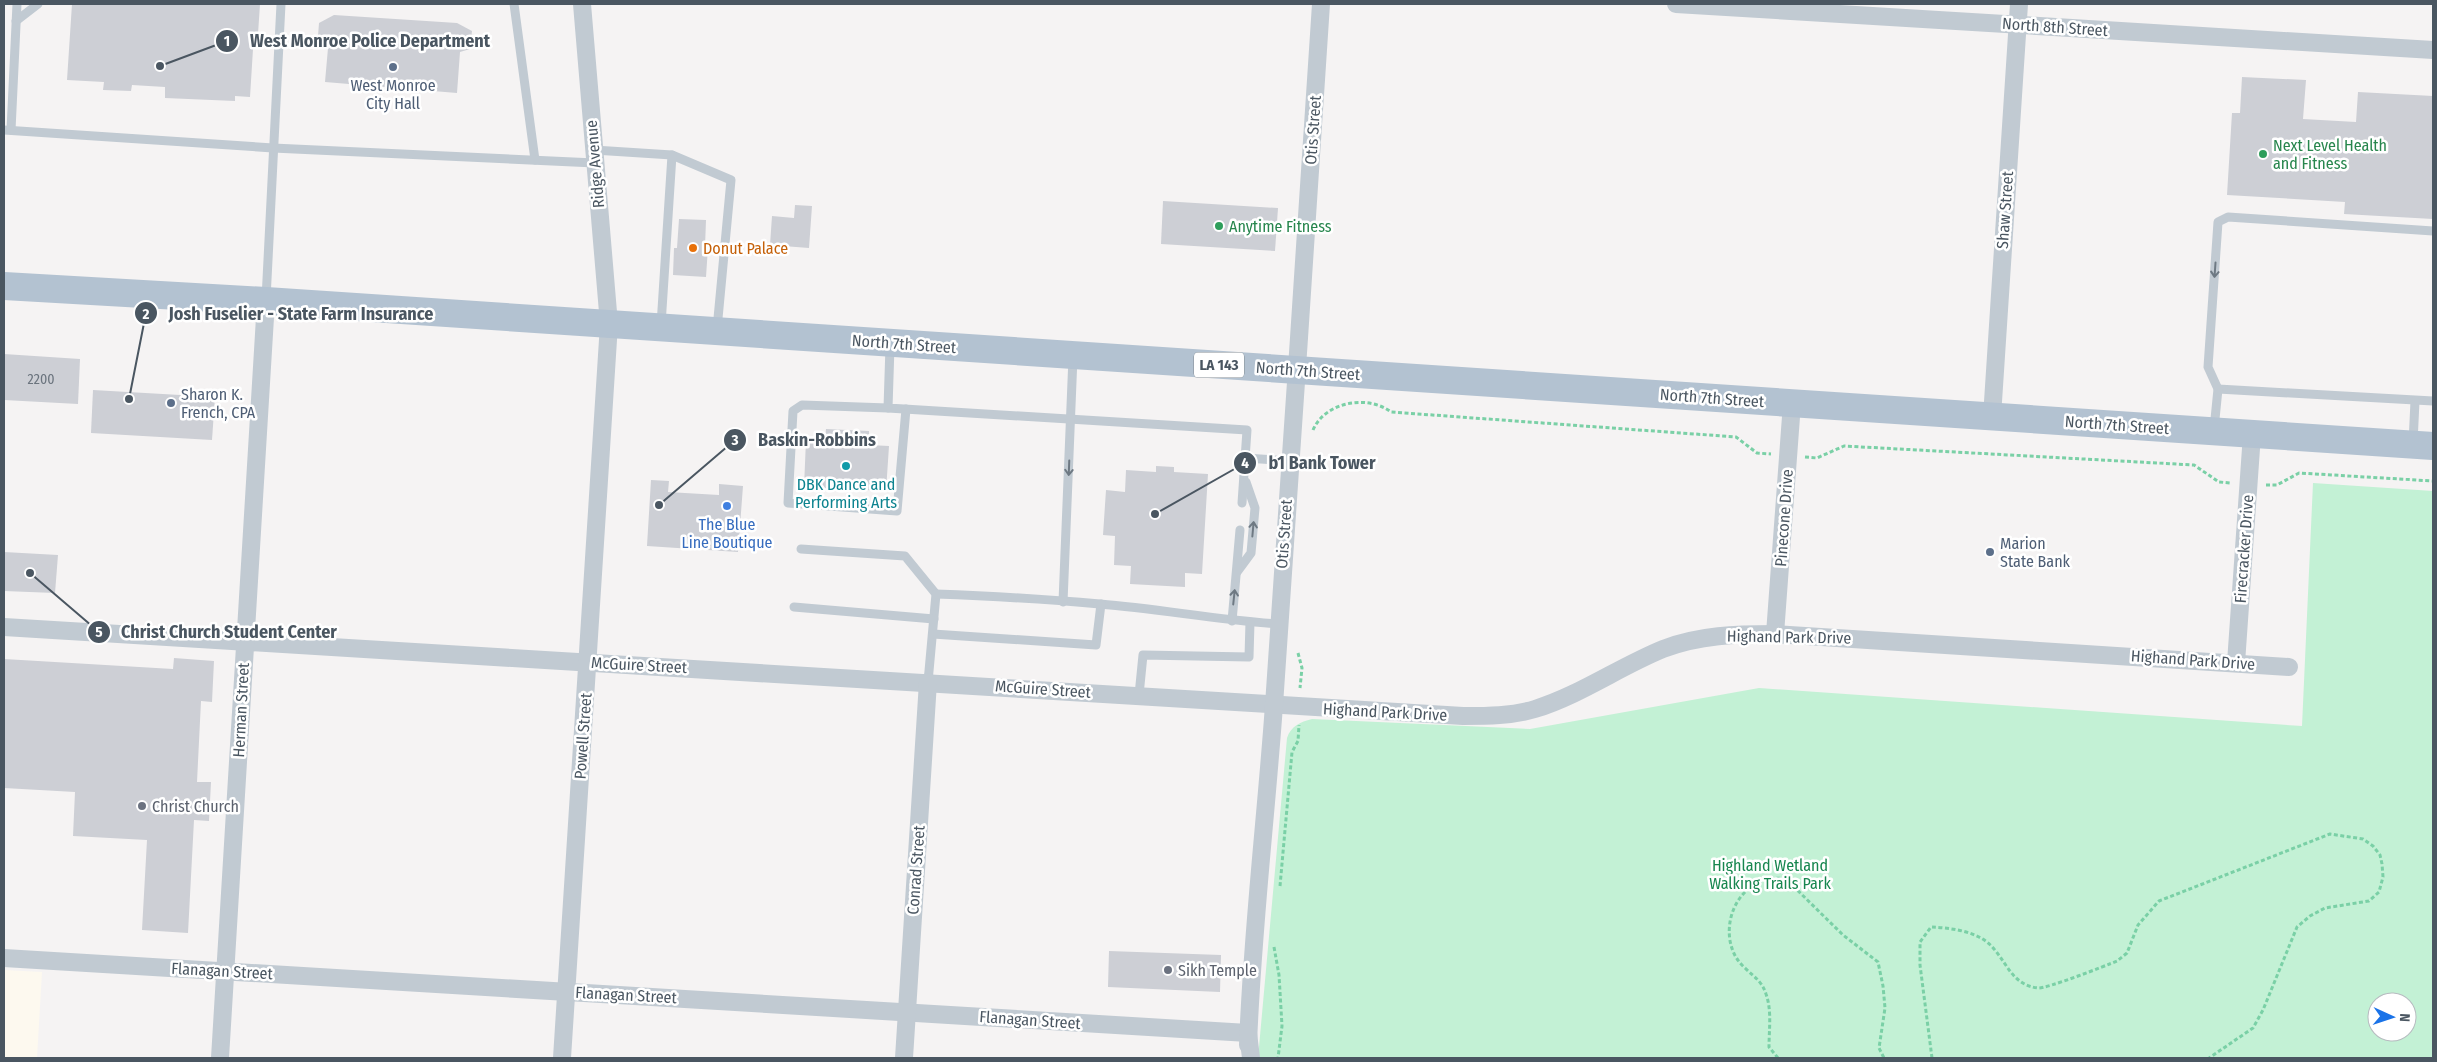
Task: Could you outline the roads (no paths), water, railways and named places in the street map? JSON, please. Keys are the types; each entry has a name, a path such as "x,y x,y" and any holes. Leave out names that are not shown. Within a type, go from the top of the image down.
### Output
{"main road":[{"name":"North 7th Street","path":"4,286 266,301 2423,445"}],"street":[{"name":"Ridge Avenue","path":"582,4 609,324"},
{"name":"Otis Street","path":"1249,1058 1248,1034 1274,706 1289,461 1298,370 1321,4"},
{"name":"North 8th Street","path":"1676,4 2433,50"},
{"name":"Shaw Street","path":"1992,417 2019,4"},
{"name":"Herman Street","path":"220,1058 266,301"},
{"name":"Powell Street","path":"562,1058 609,324"},
{"name":"Pinecone Drive","path":"1775,634 1792,403"},
{"name":"Firecracker Drive","path":"2236,663 2252,434"},
{"name":"McGuire Street","path":"4,627 1139,695 1274,706"},
{"name":"Highand Park Drive","path":"1274,706 1463,716 1514,714 1558,700 1654,653 1690,641 1726,634 1775,634 2289,667"},
{"name":"Conrad Street","path":"904,1058 928,682"},
{"name":"Flanagan Street","path":"4,958 1248,1034"}],"lane":[{"path":"17,4 7,130 272,148 535,160 595,156 672,155 731,180 716,332"},
{"path":"16,21 38,4"},
{"path":"266,301 280,4"},
{"path":"514,4 535,160"},
{"path":"660,328 672,155"},
{"path":"2214,432 2218,389 2208,367 2218,222 2228,217 2433,231"},
{"path":"888,408 890,343"},
{"path":"1063,602 1073,356"},
{"path":"2218,389 2433,401"},
{"path":"2415,401 2423,445"},
{"path":"906,409 897,511 788,503 793,411 802,405 906,409 1247,430 1242,503"},
{"path":"1245,458 1289,461"},
{"path":"1237,572 1251,553 1255,508 1244,477"},
{"path":"1232,621 1240,530"},
{"path":"801,549 905,556 936,594 928,682"},
{"path":"936,594 1010,596 1101,604 1232,621 1278,624"},
{"path":"932,634 1096,645 1101,604"},
{"path":"794,607 934,619"},
{"path":"1139,695 1143,655 1249,657 1250,622"}],"place":[{"name":"West Monroe Police Department","path":"160,66"},
{"name":"West Monroe City Hall","path":"393,67"},
{"name":"Next Level Health and Fitness","path":"2263,154"},
{"name":"Anytime Fitness","path":"1219,226"},
{"name":"Donut Palace","path":"693,248"},
{"name":"Josh Fuselier - State Farm Insurance","path":"129,399"},
{"name":"Sharon K. French, CPA","path":"171,403"},
{"name":"DBK Dance and Performing Arts","path":"846,466"},
{"name":"Baskin-Robbins","path":"659,505"},
{"name":"The Blue Line Boutique","path":"727,506"},
{"name":"b1 Bank Tower","path":"1155,514"},
{"name":"Marion State Bank","path":"1990,552"},
{"name":"Christ Church Student Center","path":"30,573"},
{"name":"Christ Church","path":"142,806"},
{"name":"Sikh Temple","path":"1168,970"}],"park label":[{"name":"Highland Wetland Walking Trails Park","path":"1770,874"}]}
